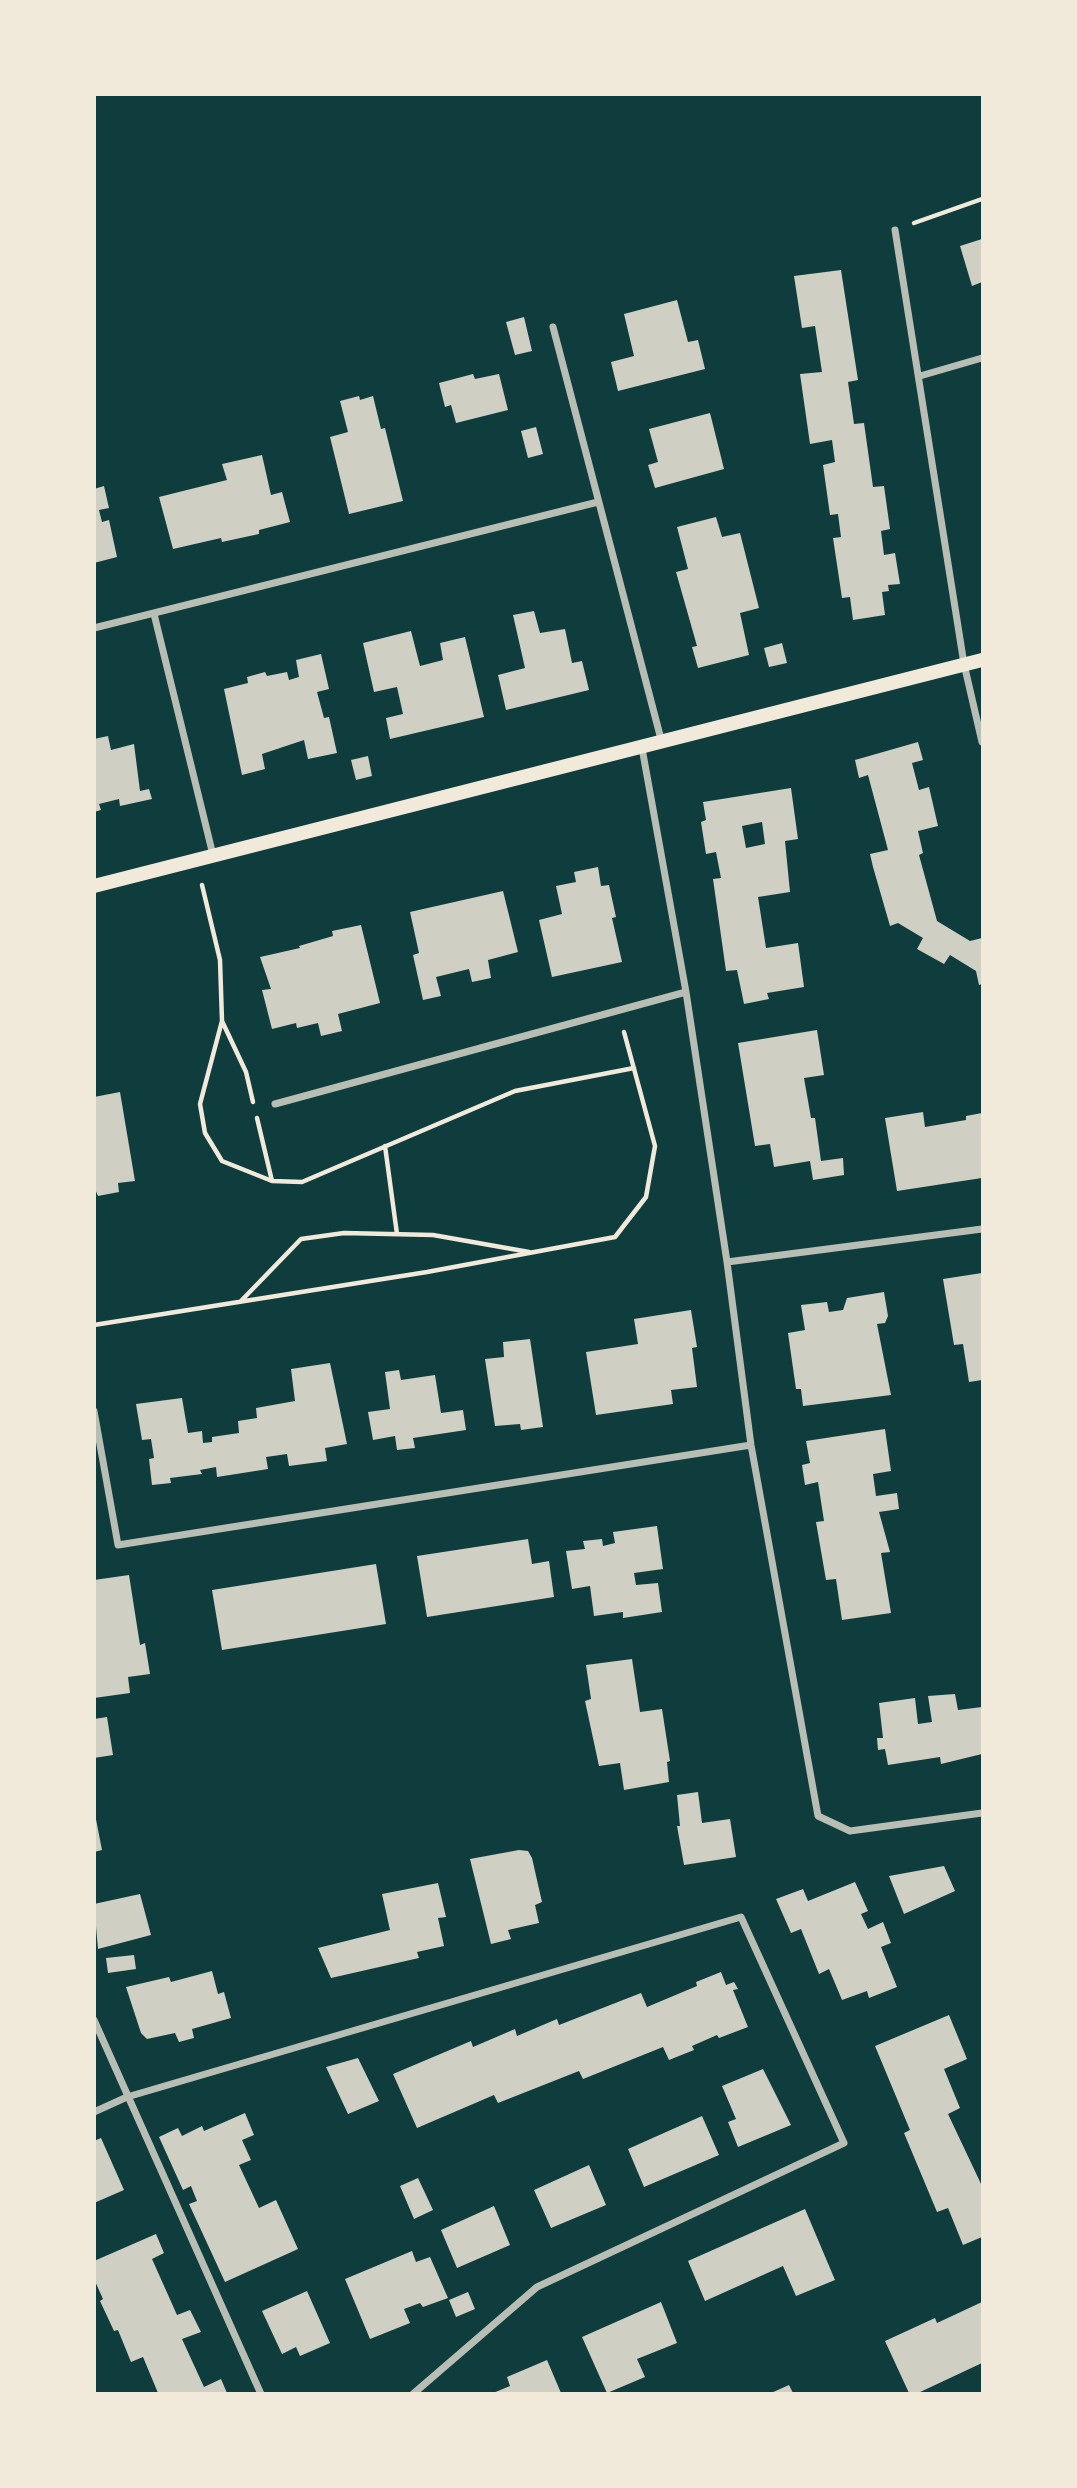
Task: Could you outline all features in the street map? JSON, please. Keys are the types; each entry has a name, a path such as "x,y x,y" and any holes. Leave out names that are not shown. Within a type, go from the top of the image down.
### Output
{"main road":[{"path":"94,886 982,660"}],"street":[{"path":"895,230 964,664 982,742"},
{"path":"553,327 662,743"},
{"path":"920,376 982,358"},
{"path":"94,628 598,502"},
{"path":"154,614 213,856"},
{"path":"642,748 686,992 727,1262 751,1445 818,1815 850,1831 982,1813"},
{"path":"275,1104 686,992"},
{"path":"727,1262 982,1229"},
{"path":"94,1411 118,1545 751,1445"},
{"path":"94,2112 127,2097 741,1917 844,2143 537,2287 413,2393"},
{"path":"94,2020 261,2393"}],"path":[{"path":"895,230 982,199"},
{"path":"94,1325 533,1253 615,1237 646,1196 655,1146 618,1011"},
{"path":"222,1021 246,1072 272,1181"},
{"path":"385,1146 397,1234"},
{"path":"241,1301 301,1239 344,1233 433,1235 533,1253"}],"building":[{"path":"982,239 982,282 972,286 960,246"},
{"path":"841,270 858,380 848,382 854,424 864,423 873,487 884,486 890,529 881,531 884,555 895,553 900,584 888,585 889,591 882,592 885,615 853,620 850,597 842,598 833,538 841,537 838,514 830,515 823,465 835,462 832,440 810,444 800,374 822,372 815,326 802,328 794,276"},
{"path":"677,300 688,342 698,340 705,369 618,391 611,362 634,356 624,314"},
{"path":"524,317 532,351 515,355 506,322"},
{"path":"473,374 475,379 499,374 508,410 456,423 451,405 445,407 439,383"},
{"path":"359,396 360,400 373,396 381,429 385,428 403,501 349,514 330,437 348,432 340,401"},
{"path":"710,413 724,469 655,488 648,465 658,462 649,429"},
{"path":"536,427 543,454 528,458 521,431"},
{"path":"262,455 271,495 282,492 290,522 259,530 259,534 222,542 221,538 173,549 159,497 227,480 222,464"},
{"path":"104,486 109,508 99,510 102,522 109,520 117,557 94,563 94,489"},
{"path":"716,517 722,537 740,533 759,608 740,613 749,655 698,668 692,647 697,646 676,572 688,569 677,527"},
{"path":"534,611 540,633 565,629 572,663 582,661 589,690 506,710 498,675 525,668 513,615"},
{"path":"411,631 420,666 443,660 440,643 465,637 484,717 390,739 386,718 403,714 397,687 374,692 363,643"},
{"path":"782,643 787,663 769,667 764,648"},
{"path":"321,654 329,689 317,692 324,718 329,717 337,753 308,759 304,740 262,754 265,769 242,775 224,689 248,683 247,677 265,672 267,676 287,672 289,680 299,677 296,660"},
{"path":"108,736 111,750 134,744 140,791 149,789 152,799 120,806 119,799 99,804 101,810 94,812 94,739"},
{"path":"918,742 923,760 912,763 919,790 929,787 938,826 918,831 923,853 919,855 937,921 970,941 982,938 982,984 979,985 976,971 950,955 944,964 917,949 923,938 898,923 890,926 873,867 870,854 888,850 868,775 859,778 855,760"},
{"path":"368,756 372,776 356,780 351,760"},
{"path":"791,788 798,839 785,841 790,892 758,897 766,948 798,943 804,987 767,993 769,999 744,1004 737,970 726,971 713,879 721,878 716,852 706,854 701,822 706,820 703,802","holes":["762,822 765,844 746,848 742,826"]},
{"path":"598,867 601,886 609,885 616,917 612,918 622,962 552,977 539,920 562,914 556,886 576,882 574,872"},
{"path":"503,891 518,952 488,960 491,978 472,982 469,969 436,977 441,996 423,1000 413,955 419,953 410,912"},
{"path":"361,925 380,1003 338,1014 342,1031 321,1036 318,1023 297,1028 296,1023 272,1029 262,990 271,989 260,957 300,948 299,946 333,936 332,931"},
{"path":"817,1030 824,1075 804,1078 811,1118 815,1118 821,1161 843,1158 844,1175 813,1180 810,1161 774,1167 770,1144 755,1146 738,1043"},
{"path":"120,1092 135,1181 118,1183 119,1192 98,1196 94,1187 94,1097"},
{"path":"923,1112 925,1127 966,1120 966,1116 982,1113 982,1178 897,1191 885,1118"},
{"path":"982,1273 982,1380 969,1382 963,1344 954,1345 943,1279"},
{"path":"884,1292 888,1316 885,1323 877,1324 891,1395 803,1406 801,1389 796,1389 788,1333 805,1330 801,1305 827,1302 829,1312 843,1310 847,1298"},
{"path":"691,1310 697,1347 692,1348 697,1387 671,1390 673,1404 596,1415 586,1352 638,1344 634,1319"},
{"path":"530,1339 543,1427 521,1430 520,1424 495,1426 485,1359 504,1357 503,1342"},
{"path":"330,1363 347,1444 325,1448 327,1461 289,1466 287,1454 266,1457 268,1469 217,1477 216,1467 200,1470 202,1474 170,1478 171,1483 152,1485 149,1459 154,1458 151,1439 142,1440 136,1404 182,1398 188,1433 202,1431 203,1443 212,1442 212,1437 239,1433 238,1421 257,1418 256,1408 295,1401 291,1369"},
{"path":"399,1370 401,1380 435,1375 441,1413 463,1410 466,1430 413,1438 415,1448 397,1450 395,1436 373,1440 368,1412 390,1409 385,1372"},
{"path":"885,1429 891,1471 873,1474 876,1496 897,1493 899,1509 879,1512 890,1552 881,1553 891,1613 842,1620 836,1579 826,1580 816,1522 824,1521 818,1482 805,1485 802,1465 810,1463 806,1441"},
{"path":"657,1526 663,1569 634,1573 636,1585 658,1583 662,1612 623,1618 623,1612 594,1616 590,1586 572,1589 566,1551 585,1549 583,1541 602,1539 603,1546 615,1543 613,1532"},
{"path":"528,1539 532,1564 549,1561 554,1597 427,1617 417,1556"},
{"path":"376,1564 386,1624 222,1650 212,1590"},
{"path":"129,1575 140,1645 145,1643 150,1674 128,1677 130,1693 94,1698 94,1580"},
{"path":"632,1659 640,1712 662,1709 670,1761 667,1762 669,1782 624,1790 620,1763 599,1766 585,1701 591,1699 586,1665"},
{"path":"955,1694 958,1710 982,1707 982,1754 941,1764 940,1757 888,1765 885,1749 878,1750 877,1738 883,1738 879,1703 915,1698 918,1724 932,1722 928,1696"},
{"path":"107,1717 113,1755 94,1758 94,1719"},
{"path":"698,1792 702,1823 730,1819 736,1857 684,1865 677,1826 680,1826 677,1795"},
{"path":"94,1809 102,1850 94,1852"},
{"path":"519,1850 528,1851 532,1858 542,1902 535,1905 539,1923 508,1930 511,1939 491,1944 470,1859"},
{"path":"944,1866 955,1891 904,1914 889,1876"},
{"path":"855,1882 868,1911 861,1914 868,1929 883,1922 891,1943 881,1947 897,1987 869,1998 867,1991 842,2000 829,1969 819,1974 801,1929 791,1933 776,1899 803,1889 808,1901"},
{"path":"438,1883 446,1917 438,1918 444,1946 417,1952 419,1958 331,1978 318,1948 390,1930 382,1894"},
{"path":"140,1894 151,1935 98,1949 94,1904"},
{"path":"134,1955 136,1969 108,1973 106,1958"},
{"path":"212,1971 218,1994 224,1992 231,2018 192,2029 194,2038 179,2042 175,2033 147,2039 141,2033 126,1987 169,1977 171,1982"},
{"path":"721,1972 726,1985 734,1982 738,1989 733,1990 748,2027 719,2038 717,2035 692,2046 694,2050 669,2060 663,2047 583,2079 579,2071 498,2103 494,2095 417,2128 393,2074 471,2041 473,2047 515,2029 517,2036 557,2019 559,2025 641,1993 647,2007 697,1986 696,1982"},
{"path":"949,2015 967,2059 944,2069 960,2108 948,2114 982,2186 982,2237 963,2245 948,2208 937,2212 904,2133 910,2130 875,2046"},
{"path":"358,2058 379,2101 348,2114 326,2067"},
{"path":"763,2069 791,2125 738,2147 728,2122 736,2119 722,2086"},
{"path":"245,2113 254,2135 242,2140 251,2160 239,2165 259,2208 276,2200 298,2249 225,2282 189,2204 197,2201 191,2186 183,2190 159,2137 178,2128 182,2136 202,2126 204,2131"},
{"path":"702,2116 719,2155 644,2187 628,2149"},
{"path":"101,2138 124,2190 94,2203 94,2141"},
{"path":"589,2165 606,2205 551,2228 534,2190"},
{"path":"418,2178 433,2210 414,2219 400,2186"},
{"path":"494,2206 510,2245 457,2268 441,2230"},
{"path":"805,2209 835,2280 796,2296 783,2266 705,2301 688,2261"},
{"path":"156,2234 164,2253 152,2259 177,2315 190,2310 201,2332 182,2339 204,2387 221,2379 227,2393 158,2393 143,2357 131,2362 118,2330 114,2331 100,2301 103,2299 94,2279 94,2261"},
{"path":"412,2251 416,2262 430,2257 448,2298 423,2307 420,2303 404,2309 410,2323 370,2339 345,2279"},
{"path":"307,2291 330,2343 300,2356 296,2347 282,2354 262,2311"},
{"path":"468,2292 475,2309 456,2317 449,2300"},
{"path":"661,2302 677,2343 637,2359 645,2377 607,2393 582,2337"},
{"path":"982,2302 982,2363 918,2393 909,2393 885,2341 935,2318 937,2323"},
{"path":"547,2360 561,2393 493,2393 510,2386 507,2377"},
{"path":"789,2385 793,2393 771,2393"}]}
